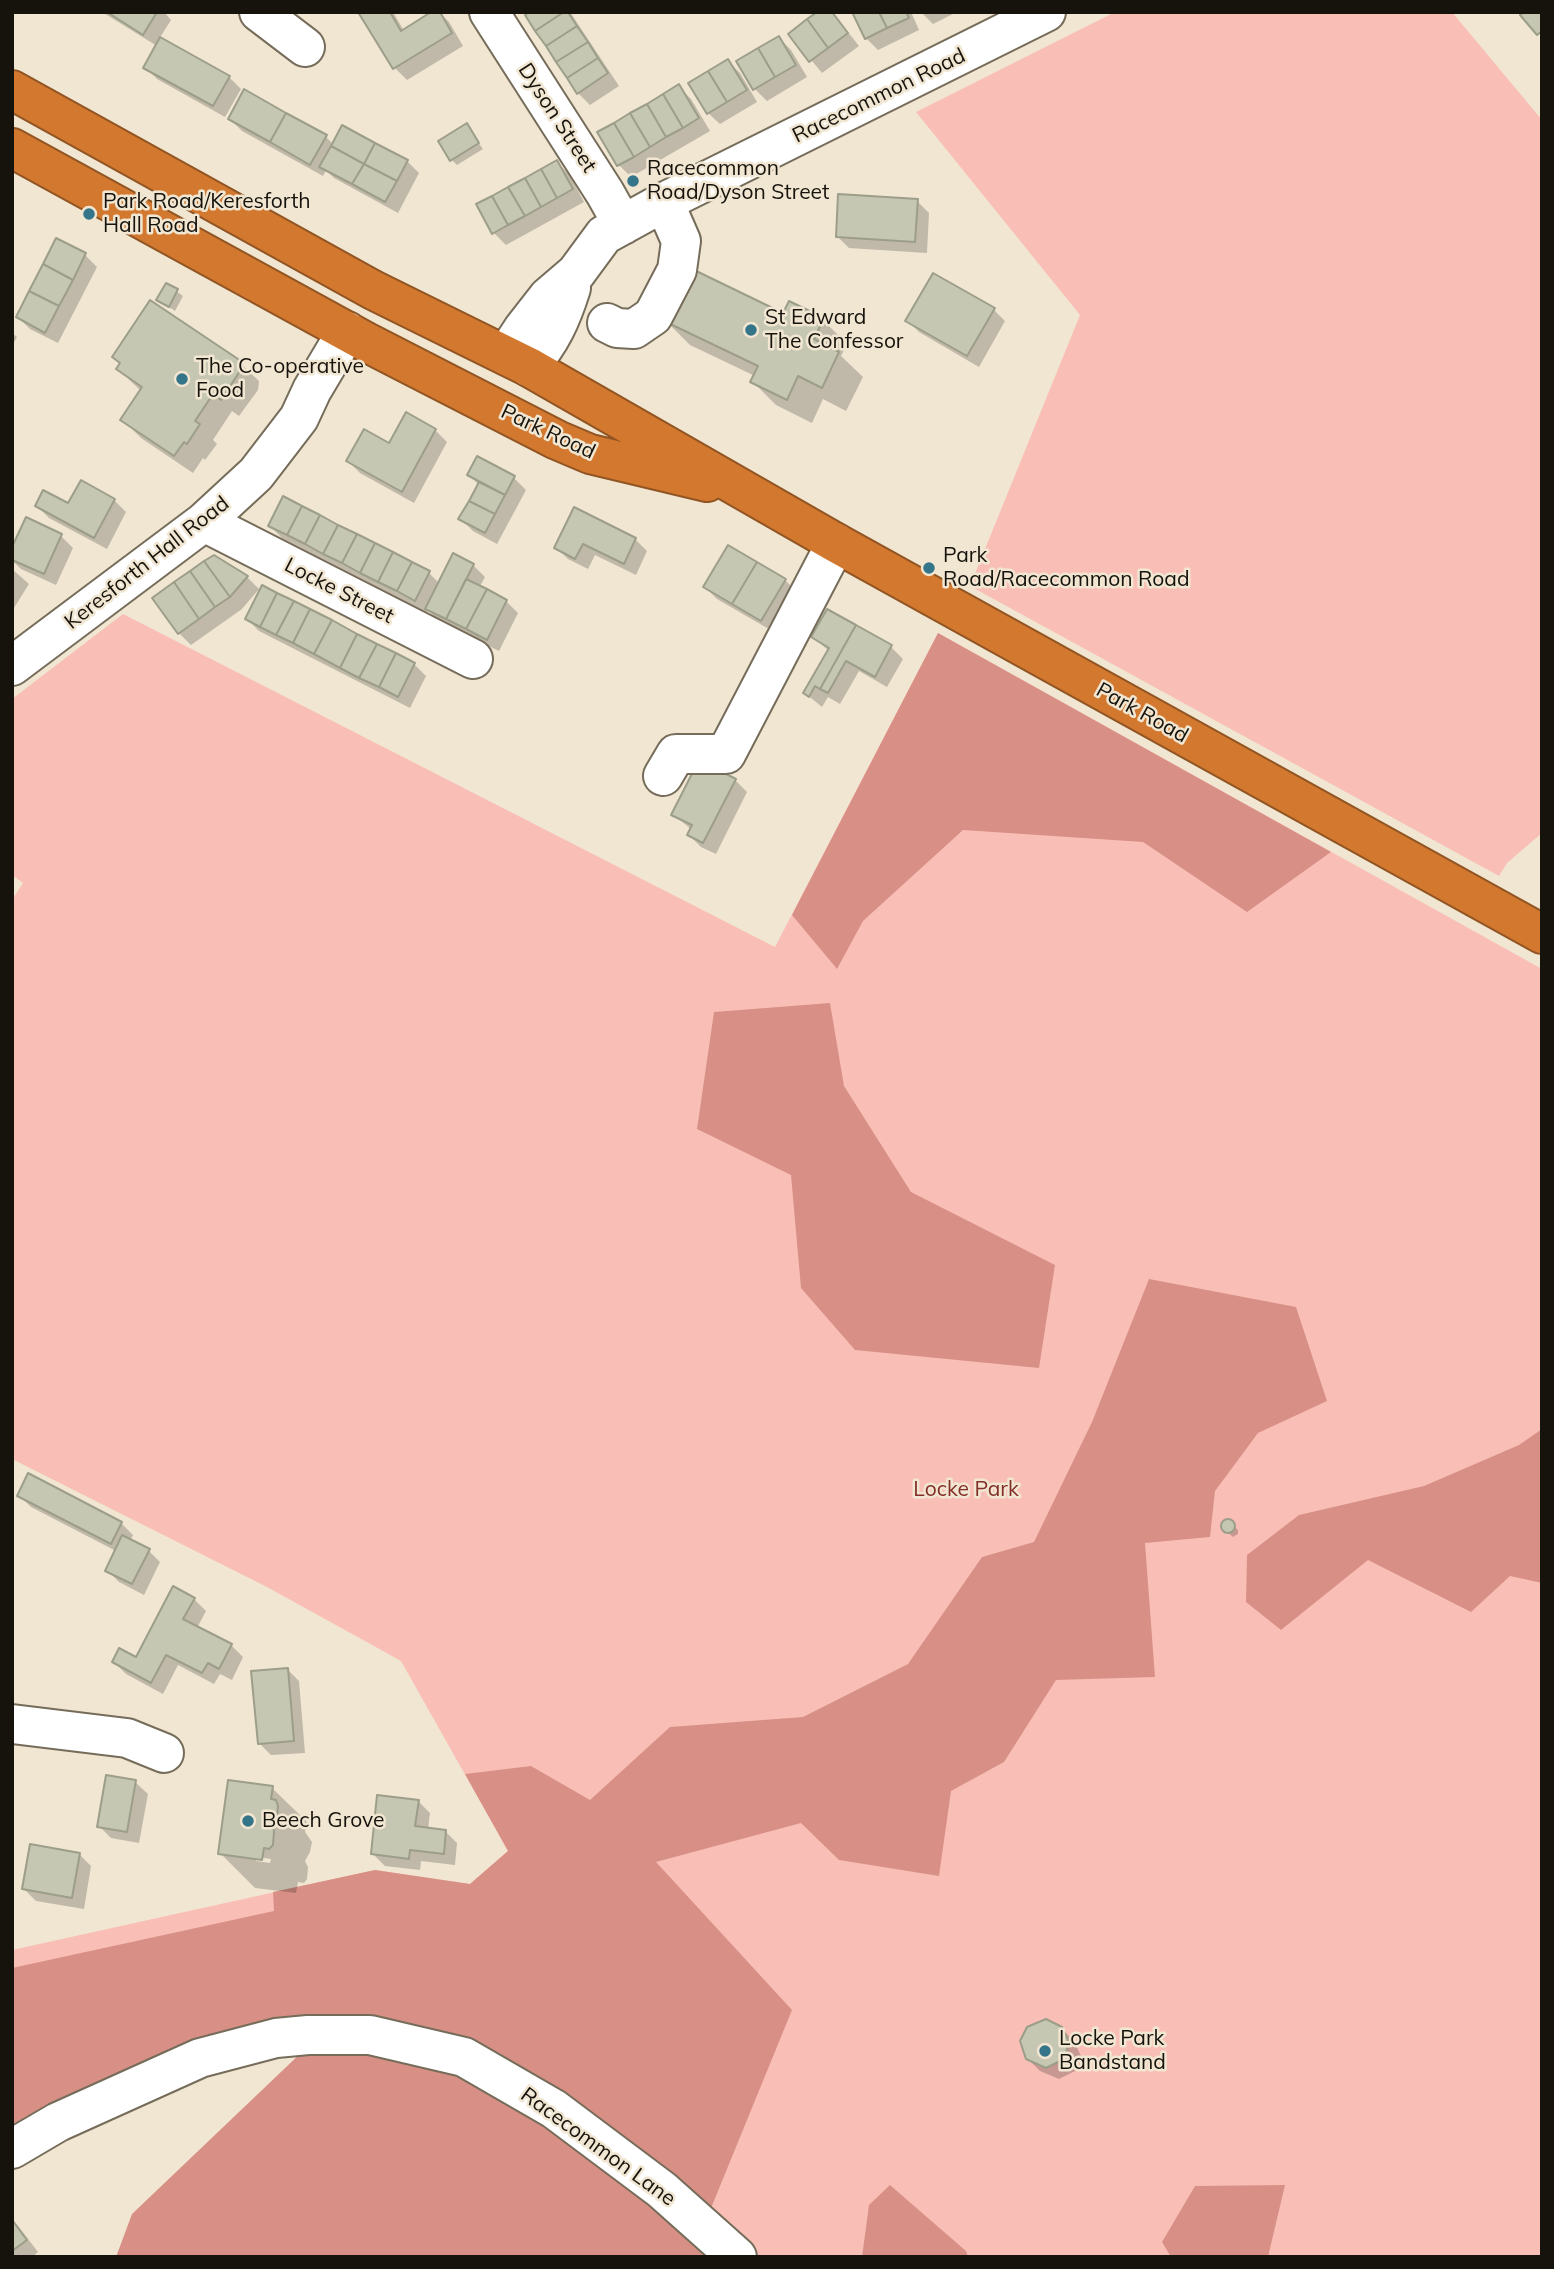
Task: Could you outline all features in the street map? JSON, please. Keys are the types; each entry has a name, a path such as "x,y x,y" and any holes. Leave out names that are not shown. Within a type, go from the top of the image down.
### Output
{"highway":[{"name":"Park Road","path":"12,90 382,294 518,361 836,543 1542,934"},
{"name":"Park Road","path":"15,155 356,337 557,440 590,454 743,490"},
{"path":"356,337 382,294"},
{"path":"492,406 518,361"}],"street":[{"name":"Dyson Street","path":"489,12 623,225"},
{"name":"Racecommon Road","path":"518,361 523,328 548,297 576,273 604,235 664,202 1046,12"},
{"path":"255,23 305,47"},
{"path":"607,323 617,328 634,329 653,316 677,270 681,241 664,202"},
{"name":"Keresforth Hall Road","path":"12,666 204,523 256,474 299,418 321,401 341,380 356,337"},
{"name":"Locke Street","path":"204,523 473,659"},
{"path":"663,776 676,754 726,754 836,543"},
{"path":"12,1724 127,1738 164,1753"},
{"name":"Racecommon Lane","path":"12,2149 58,2122 200,2058 276,2038 370,2035 464,2057 554,2109 662,2190 737,2257"}],"green space":[{"path":"1115,12 1452,12 1542,120 1542,833 1507,863 1499,876 970,586 1080,315 916,112"},
{"name":"Locke Park","path":"123,614 775,947 938,633 1542,969 1542,2257 758,2257 674,2183 308,2020 12,2135 12,1950 375,1870 470,1884 508,1851 401,1661 267,1587 12,1459 12,900 23,883 12,875 12,699"}],"shaded area":[{"path":"938,633 1331,852 1247,912 1143,842 963,830 863,921 837,969 792,915"},
{"path":"830,1003 844,1086 911,1192 1055,1265 1039,1368 855,1350 801,1288 791,1175 697,1129 714,1012"},
{"path":"1149,1279 1296,1307 1327,1401 1258,1433 1215,1491 1210,1537 1145,1543 1155,1677 1056,1680 1004,1762 951,1791 939,1876 839,1860 801,1823 656,1862 792,2010 709,2213 561,2096 308,2020 12,2135 12,1968 274,1911 273,1892 375,1870 470,1884 508,1851 465,1774 531,1766 590,1800 670,1727 803,1717 908,1664 982,1557 1034,1542 1092,1422"},
{"path":"1542,1429 1542,1583 1510,1576 1471,1612 1368,1560 1281,1630 1246,1602 1247,1555 1299,1515 1424,1486 1519,1445"},
{"path":"304,2050 366,2052 455,2070 550,2121 710,2257 116,2257 132,2214"},
{"path":"890,2185 966,2251 968,2257 862,2257 869,2205"},
{"path":"1285,2185 1268,2257 1171,2257 1162,2242 1195,2186"}],"building":[{"path":"107,12 157,12 143,35"},
{"path":"358,12 390,12 401,31 431,12 440,12 452,33 393,69"},
{"path":"529,12 564,12 535,31 525,15"},
{"path":"568,12 577,26 546,46 535,31"},
{"path":"817,12 832,12 848,33 828,48 807,19"},
{"path":"852,12 879,12 887,28 865,39"},
{"path":"879,12 906,12 909,18 887,28"},
{"path":"1524,12 1542,12 1542,31 1537,35 1520,15"},
{"path":"807,19 828,48 809,62 788,34"},
{"path":"577,26 588,42 556,62 546,46"},
{"path":"779,36 796,65 775,77 758,48"},
{"path":"160,37 230,76 213,106 143,68"},
{"path":"588,42 598,58 567,78 556,62"},
{"path":"758,48 775,77 753,90 736,61"},
{"path":"598,58 608,73 577,94 567,78"},
{"path":"728,59 747,90 727,102 708,71"},
{"path":"708,71 727,102 707,114 688,83"},
{"path":"679,84 699,118 683,128 663,94"},
{"path":"244,89 286,113 270,142 228,119"},
{"path":"663,94 683,128 666,137 647,104"},
{"path":"647,104 666,137 650,147 630,113"},
{"path":"286,113 327,135 310,165 270,142"},
{"path":"630,113 650,147 634,157 614,123"},
{"path":"467,123 479,143 450,161 438,141"},
{"path":"614,123 634,157 617,166 597,132"},
{"path":"342,125 375,143 364,164 331,146"},
{"path":"375,143 408,160 397,181 364,164"},
{"path":"331,146 364,164 352,184 319,167"},
{"path":"557,160 573,189 557,198 541,169"},
{"path":"364,164 397,181 385,202 352,184"},
{"path":"541,169 557,198 541,207 525,178"},
{"path":"525,178 541,207 525,216 508,187"},
{"path":"508,187 525,216 508,225 492,196"},
{"path":"838,194 918,199 915,242 836,237"},
{"path":"492,196 508,225 492,234 476,204"},
{"path":"56,238 86,253 73,280 43,264"},
{"path":"43,264 73,280 59,306 29,291"},
{"name":"St Edward The Confessor","path":"690,268 783,313 789,301 824,318 814,339 839,352 822,388 798,376 787,400 750,382 758,366 664,321"},
{"path":"933,273 995,308 967,356 905,321"},
{"path":"166,283 178,289 169,307 156,300"},
{"path":"29,291 59,306 45,333 16,317"},
{"name":"The Co-operative Food","path":"150,300 241,361 240,371 221,400 213,394 195,421 200,424 187,444 184,442 174,456 120,420 142,387 116,369 120,363 112,357"},
{"path":"406,412 436,429 402,492 346,461 364,429 389,443"},
{"path":"477,456 515,476 505,495 467,475"},
{"path":"81,480 115,499 94,538 35,506 43,490 68,503"},
{"path":"479,482 505,495 495,514 469,501"},
{"path":"283,496 302,506 287,535 268,526"},
{"path":"469,501 495,514 485,533 458,519"},
{"path":"302,506 320,515 305,544 287,535"},
{"path":"574,507 636,538 624,564 583,544 575,559 554,548"},
{"path":"320,515 338,525 323,554 305,544"},
{"path":"26,517 62,534 44,574 12,560 12,547"},
{"path":"338,525 357,534 342,563 323,554"},
{"path":"357,534 375,543 360,573 342,563"},
{"path":"375,543 393,552 378,582 360,573"},
{"path":"728,545 757,562 732,604 703,587"},
{"path":"393,552 412,562 397,591 378,582"},
{"path":"453,553 474,564 446,619 425,609"},
{"path":"214,555 248,576 230,597 204,561"},
{"path":"204,561 230,597 215,607 190,571"},
{"path":"412,562 430,571 415,601 397,591"},
{"path":"757,562 786,579 761,621 732,604"},
{"path":"190,571 215,607 199,619 174,582"},
{"path":"466,579 487,589 466,629 446,619"},
{"path":"174,582 199,619 178,634 152,598"},
{"path":"262,585 277,593 260,627 245,619"},
{"path":"487,589 507,600 487,640 466,629"},
{"path":"277,593 294,601 276,635 260,627"},
{"path":"294,601 310,609 293,643 276,635"},
{"path":"310,609 332,620 314,654 293,643"},
{"path":"827,609 856,625 820,689 815,686 809,697 803,693 829,648 811,637"},
{"path":"332,620 357,634 340,668 314,654"},
{"path":"856,625 892,645 875,677 846,661 828,693 820,689"},
{"path":"357,634 377,644 359,678 340,668"},
{"path":"377,644 396,653 379,687 359,678"},
{"path":"396,653 415,663 398,697 379,687"},
{"path":"699,760 736,779 703,843 687,835 692,825 671,815"},
{"path":"28,1473 122,1522 111,1544 17,1496"},
{"path":"1228,1519 1233,1521 1233,1531 1228,1533 1223,1531 1221,1526 1223,1521"},
{"path":"122,1535 150,1549 132,1584 105,1571"},
{"path":"173,1586 195,1598 183,1619 232,1644 219,1669 208,1663 202,1673 166,1655 151,1683 112,1662 119,1648 136,1657"},
{"path":"288,1668 294,1741 258,1744 251,1671"},
{"path":"106,1775 136,1780 127,1832 97,1827"},
{"name":"Beech Grove","path":"228,1780 273,1786 271,1799 276,1800 278,1806 277,1817 272,1825 273,1845 269,1849 264,1848 262,1860 218,1854"},
{"path":"377,1795 419,1800 415,1826 446,1830 444,1854 410,1850 409,1859 371,1854"},
{"path":"30,1844 80,1853 72,1898 22,1889"},
{"name":"Locke Park Bandstand","path":"1046,2019 1062,2027 1069,2042 1064,2059 1046,2068 1026,2059 1020,2041 1027,2027"},
{"path":"12,2220 27,2240 12,2251"}],"place":[{"name":"Racecommon Road/Dyson Street","path":"633,181"},
{"name":"Park Road/Keresforth Hall Road","path":"89,214"},
{"name":"St Edward The Confessor","path":"751,330"},
{"name":"The Co-operative Food","path":"182,379"},
{"name":"Park Road/Racecommon Road","path":"929,568"},
{"name":"Beech Grove","path":"248,1821"},
{"name":"Locke Park Bandstand","path":"1045,2051"}]}
